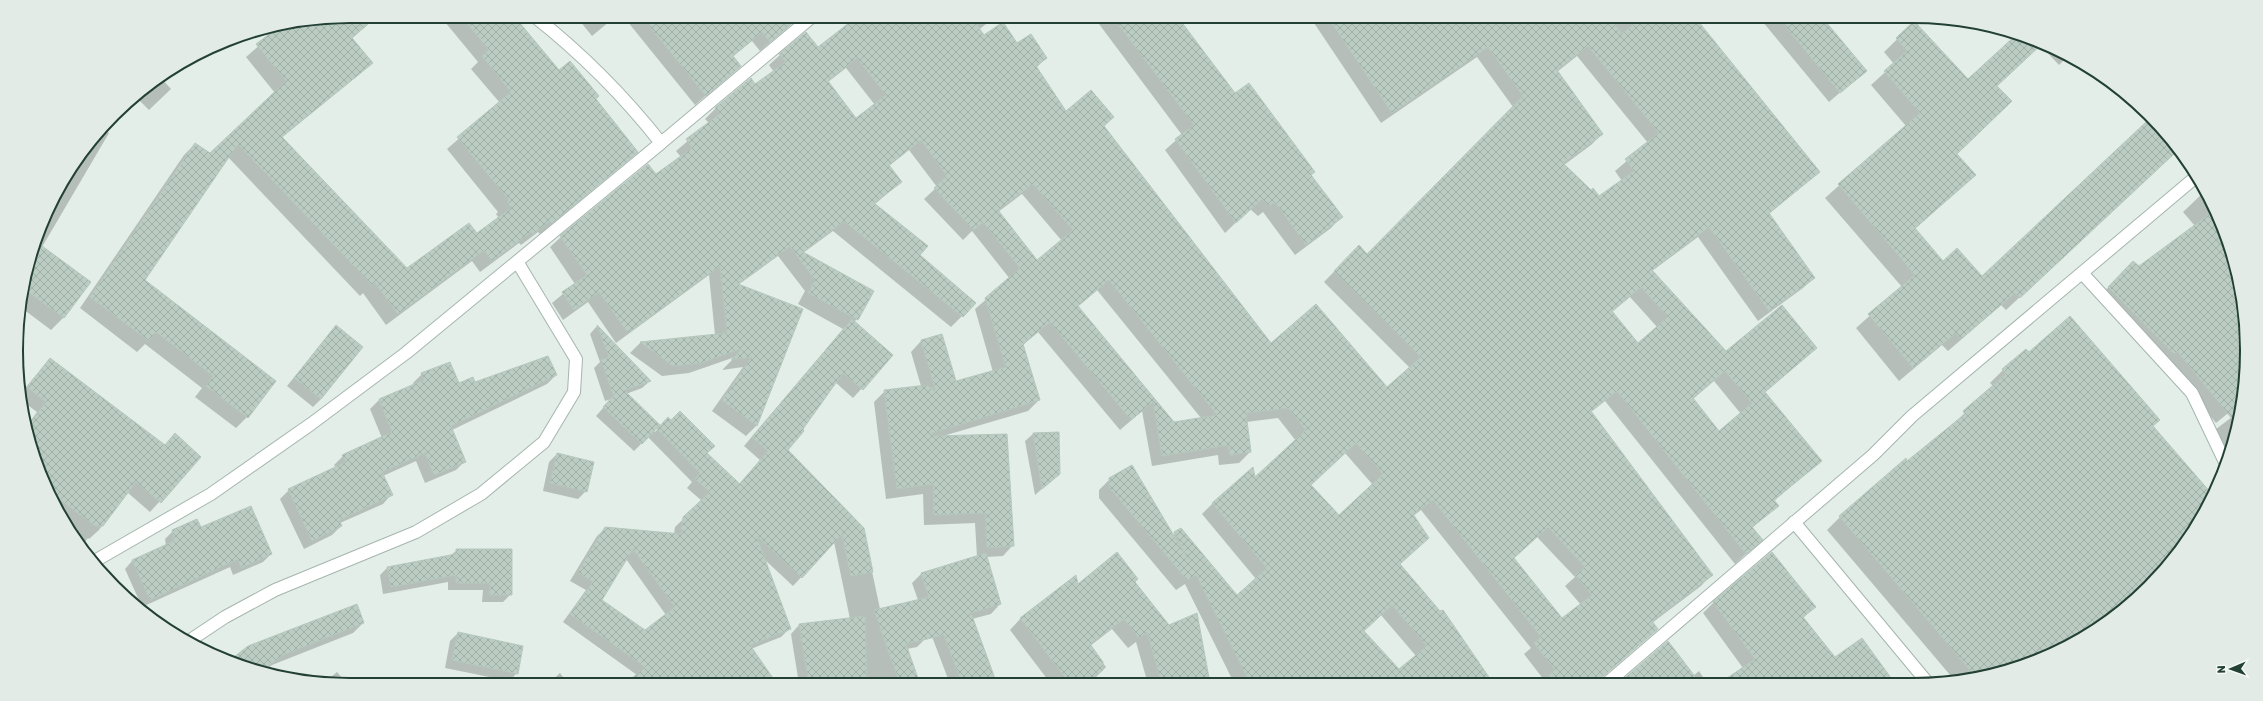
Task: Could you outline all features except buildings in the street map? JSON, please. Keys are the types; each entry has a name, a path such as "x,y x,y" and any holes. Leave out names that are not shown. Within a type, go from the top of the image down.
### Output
{"street":[{"path":"543,23 556,33 633,107 661,143"},
{"path":"98,559 211,494 286,442 406,353 518,263 805,23"},
{"path":"1613,678 1873,455 1912,416 2192,180"},
{"path":"194,638 225,617 275,590 416,532 481,494 544,442 574,392 576,359 518,263"},
{"path":"2082,273 2192,393 2223,457"},
{"path":"1794,522 1923,677"}]}
